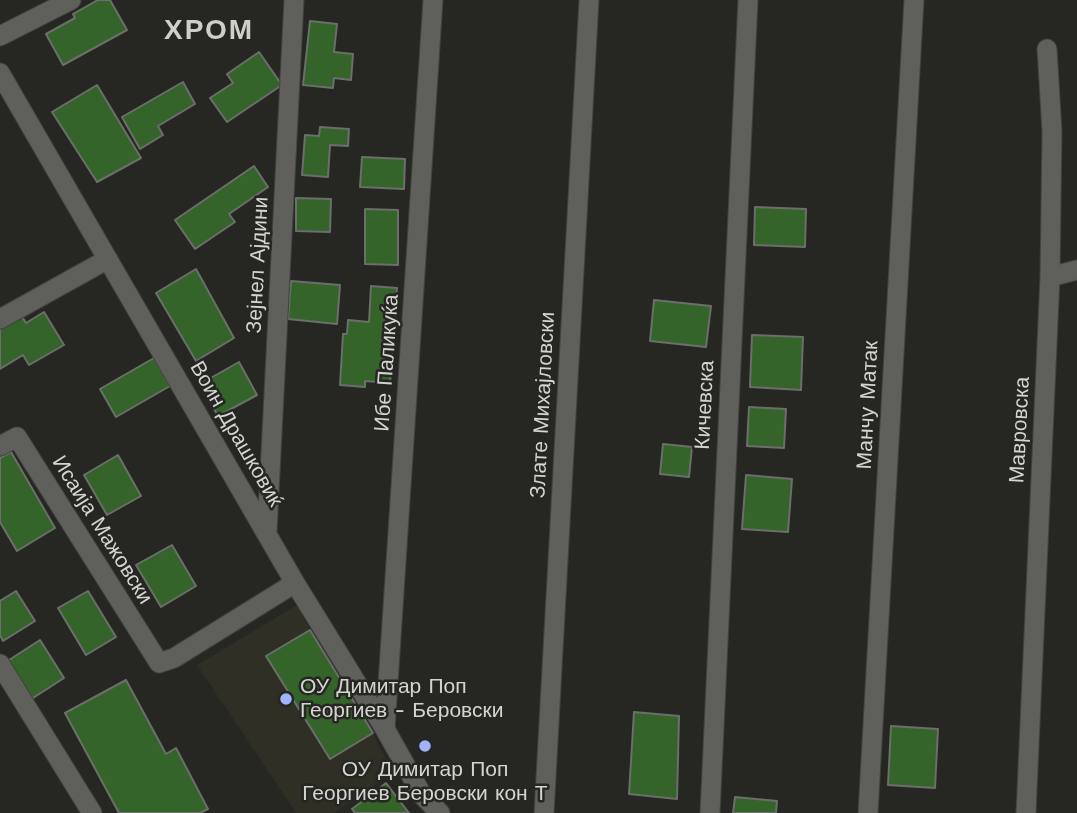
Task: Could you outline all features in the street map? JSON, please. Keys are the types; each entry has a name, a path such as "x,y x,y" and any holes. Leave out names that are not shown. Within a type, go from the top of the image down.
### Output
{"street":[{"path":"0,36 71,0"},
{"name":"Зејнел Ајдини","path":"267,533 294,0"},
{"name":"Ибе Паликуќа","path":"385,729 433,0"},
{"name":"Злате Михајловски","path":"544,813 589,0"},
{"name":"Кичевска","path":"709,813 748,0"},
{"name":"Манчу Матак","path":"868,813 914,0"},
{"name":"Мавровска","path":"1026,813 1050,277 1052,131 1047,48"},
{"name":"Воин Драшковиќ","path":"0,73 295,583 385,729 422,795 440,813"},
{"path":"0,319 108,259"},
{"path":"1050,277 1077,270"},
{"name":"Исаија Мажовски","path":"0,446 17,437 159,663 174,658 295,583"},
{"path":"0,664 92,813"}],"shaded area":[{"name":"ОУ Димитар Поп Георгиев - Беровски","path":"297,605 373,733 393,773 333,813 296,813 197,665"}],"building":[{"path":"98,0 110,0 127,30 63,65 46,34 75,18 73,14"},
{"path":"310,21 337,24 334,52 353,54 351,80 334,78 333,88 303,85"},
{"path":"259,52 282,85 227,122 210,98 233,83 227,74"},
{"path":"183,82 195,104 158,126 163,135 140,149 122,117"},
{"path":"97,85 141,158 97,182 52,112"},
{"path":"320,127 349,129 348,146 330,145 328,177 302,175 305,135 319,136"},
{"path":"362,157 405,159 404,189 360,187"},
{"path":"254,166 268,187 229,214 235,222 195,249 175,220"},
{"path":"296,198 331,199 330,232 296,231"},
{"path":"755,207 806,209 805,247 754,245"},
{"path":"365,209 398,210 398,265 365,264"},
{"path":"196,269 234,338 196,361 156,293"},
{"path":"291,281 340,285 337,324 288,319"},
{"path":"371,286 397,288 390,383 365,381 365,387 340,385 343,334 347,334 348,320 369,322"},
{"path":"654,300 711,306 706,347 650,341"},
{"path":"44,312 64,345 29,365 23,355 0,369 0,327 21,315 26,323"},
{"path":"752,335 803,337 801,390 750,387"},
{"path":"154,358 170,386 116,417 100,389"},
{"path":"239,362 257,395 218,416 200,384"},
{"path":"749,407 786,409 784,448 747,446"},
{"path":"663,444 692,447 689,477 660,474"},
{"path":"11,452 55,528 17,551 0,522 0,458"},
{"path":"118,455 141,496 107,515 84,475"},
{"path":"746,475 792,479 788,532 742,529"},
{"path":"172,545 196,586 161,607 136,565"},
{"path":"16,591 35,621 3,641 0,635 0,601"},
{"path":"88,591 116,637 86,655 58,608"},
{"path":"310,630 373,733 330,759 266,656"},
{"path":"40,640 64,678 30,700 6,662"},
{"path":"126,680 166,754 176,748 208,809 200,813 119,813 65,713"},
{"path":"634,712 679,716 677,799 629,794"},
{"path":"891,726 938,729 935,788 888,785"},
{"path":"386,783 409,813 355,813 352,809"},
{"path":"735,797 777,801 776,813 733,813"}],"place":[{"name":"ОУ Димитар Поп Георгиев - Беровски","path":"286,699"},
{"name":"ОУ Димитар Поп Георгиев Беровски кон Т","path":"425,746"}],"district":[{"name":"ХРОМ","path":"209,31"}]}
